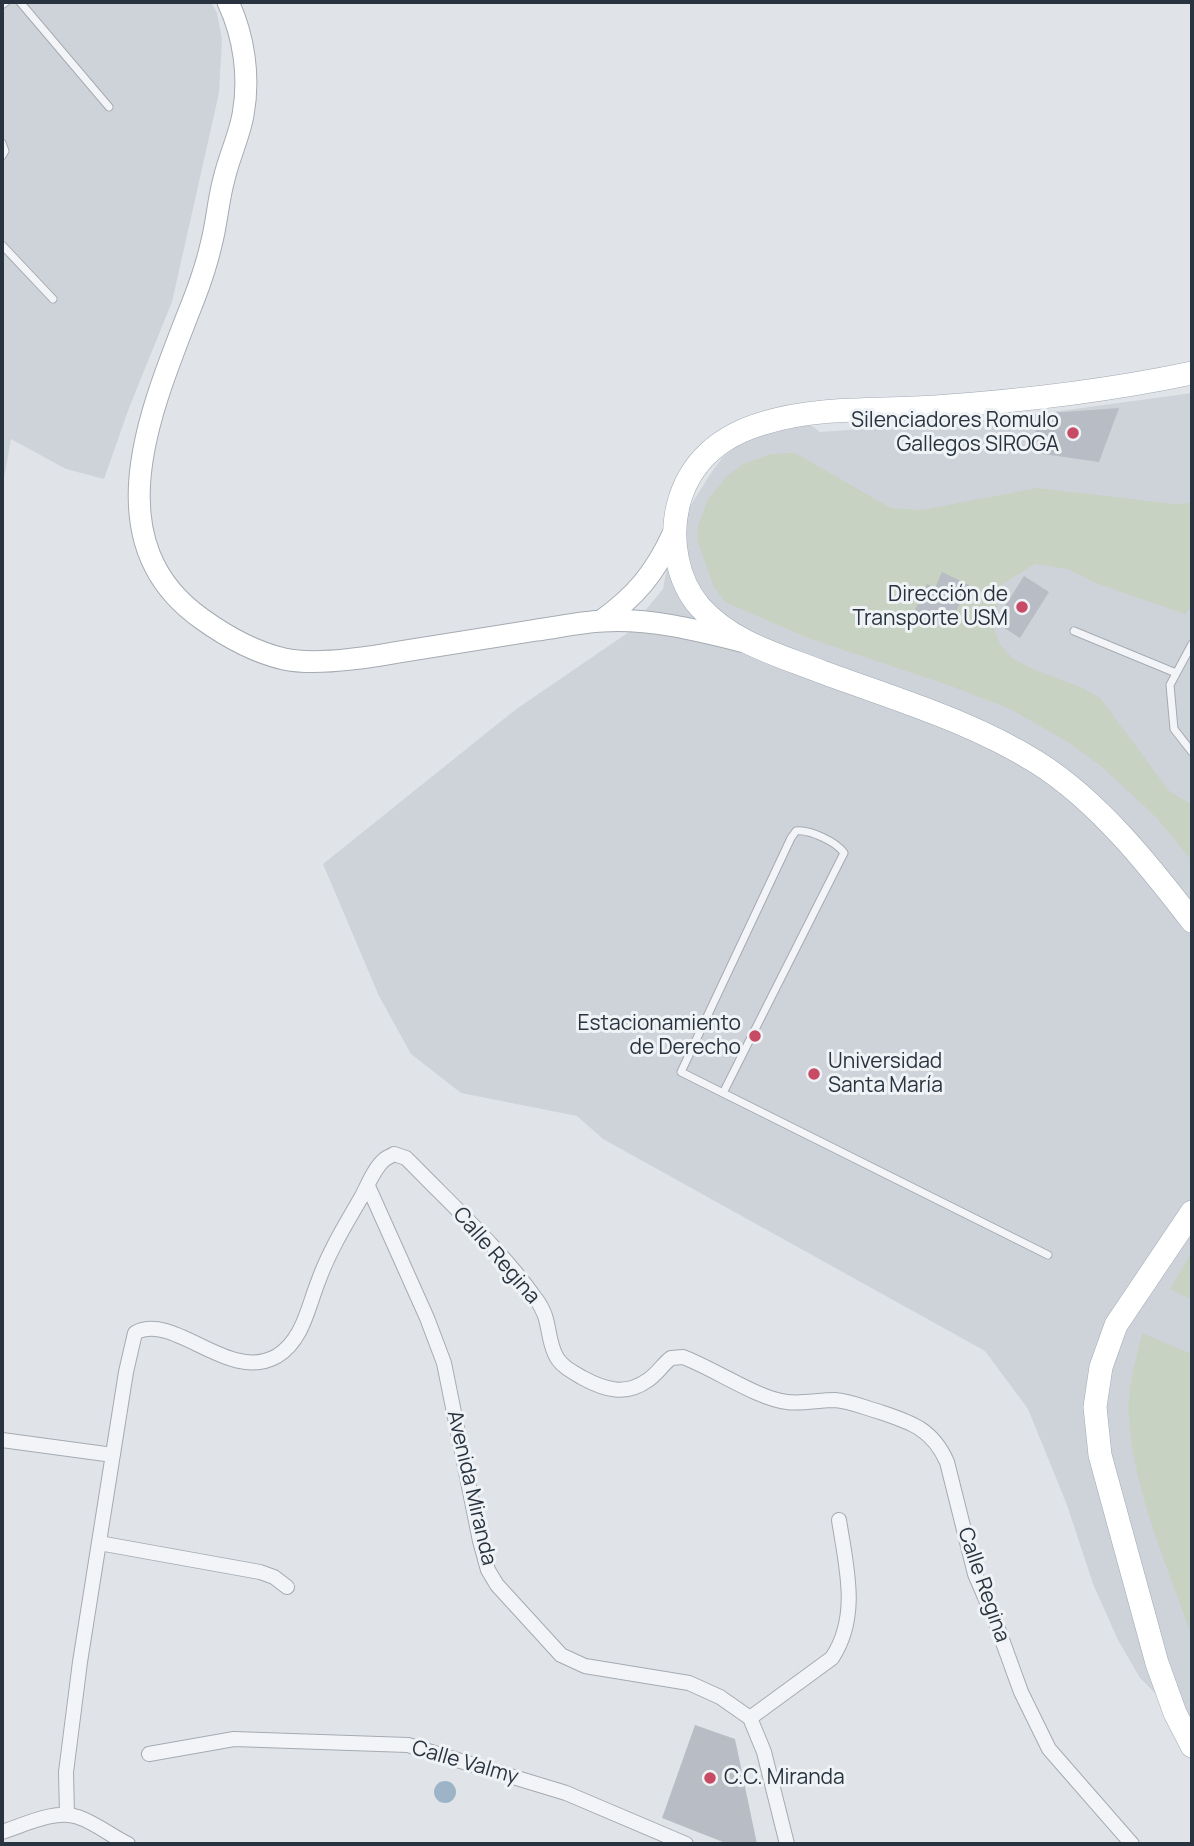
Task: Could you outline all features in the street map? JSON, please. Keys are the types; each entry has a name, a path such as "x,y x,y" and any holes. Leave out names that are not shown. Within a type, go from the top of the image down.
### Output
{"main road":[{"path":"229,2 244,48 244,113 224,176 211,246 188,315 180,329 140,468 141,531 148,556 178,598 197,616 240,643 287,660 351,660 601,621 659,624 741,641 954,720 1002,742 1038,764 1077,792 1110,824 1162,881 1192,921"},
{"path":"601,621 621,607 659,563 673,534 683,490 701,458 727,438 764,423 812,413 1037,399 1125,387 1192,373"},
{"path":"673,534 682,576 692,598 710,617 741,641"},
{"path":"1192,1212 1116,1325 1101,1367 1095,1407 1100,1455 1153,1651 1167,1694 1192,1746"}],"street":[{"name":"Calle Regina","path":"113,1455 135,1333 151,1328 164,1330 203,1348 249,1363 277,1356 301,1329 327,1259 385,1159 394,1154 406,1158 503,1259 537,1300 547,1318 555,1355 564,1366 602,1387 619,1391 636,1387 650,1379 671,1358 683,1357 768,1397 787,1402 838,1400 909,1421 928,1434 939,1446 947,1462 975,1574 1021,1692 1049,1749 1132,1844"},
{"name":"Avenida Miranda","path":"368,1186 427,1318 444,1363 480,1541 488,1570 497,1585 561,1655 585,1666 690,1683 728,1702 750,1718"},
{"path":"2,1440 113,1455 80,1662 66,1772 67,1815"},
{"path":"787,1844 764,1752 750,1718 832,1658 839,1646 847,1627 849,1601 839,1520"},
{"path":"99,1544 260,1572 274,1577 288,1587"},
{"name":"Calle Valmy","path":"149,1754 234,1739 408,1745 566,1793 686,1844"},
{"path":"2,1832 47,1818 67,1815 80,1817 128,1844"}],"lane":[{"path":"2,5 6,2"},
{"path":"20,2 109,107"},
{"path":"2,143 5,151 2,156"},
{"path":"2,245 53,299"},
{"path":"1074,631 1176,673"},
{"path":"1192,644 1170,685 1174,729 1192,752"},
{"path":"723,1093 844,853 841,847 803,830 796,831 791,838 681,1072 723,1093 1048,1255"}],"shaded area":[{"path":"2,2 211,2 217,13 222,39 219,93 172,302 129,408 104,479 66,469 11,439 2,489"},
{"name":"Universidad Santa María","path":"1192,393 1192,1746 1175,1713 1140,1678 1118,1640 1093,1584 1067,1505 1028,1409 985,1351 603,1139 577,1116 461,1093 411,1054 379,996 323,864 515,710 626,634 663,589 673,534 709,476 722,458 773,421 812,426 820,432 1008,418"}],"green space":[{"path":"795,453 891,508 921,510 1037,488 1175,504 1192,503 1192,606 1185,614 1098,584 1068,569 1035,564 1001,585 993,626 1000,644 1012,658 1035,670 1083,688 1101,699 1169,791 1192,805 1192,861 1156,817 1101,766 1068,742 1010,709 808,638 725,602 713,585 698,542 698,526 708,499 726,477 743,464 771,454"},
{"path":"1192,1252 1192,1300 1170,1289"},
{"path":"1142,1333 1192,1354 1192,1636 1160,1549 1133,1454 1129,1396"}],"water":[{"path":"445,1781 453,1784 456,1792 453,1800 445,1803 437,1800 434,1792 437,1784"}],"building":[{"name":"Silenciadores Romulo Gallegos SIROGA","path":"1119,408 1099,462 1036,453 1035,414"},
{"path":"942,572 969,585 948,628 914,612 927,584 935,588"},
{"name":"Dirección de Transporte USM","path":"1024,576 1049,592 1020,638 995,622"},
{"name":"C.C. Miranda","path":"695,1725 735,1739 757,1844 728,1844 662,1818"}],"place":[{"name":"Silenciadores Romulo Gallegos SIROGA","path":"1073,433"},
{"name":"Dirección de Transporte USM","path":"1022,607"},
{"name":"Estacionamiento de Derecho","path":"755,1036"},
{"name":"Universidad Santa María","path":"814,1074"},
{"name":"C.C. Miranda","path":"710,1778"}]}
